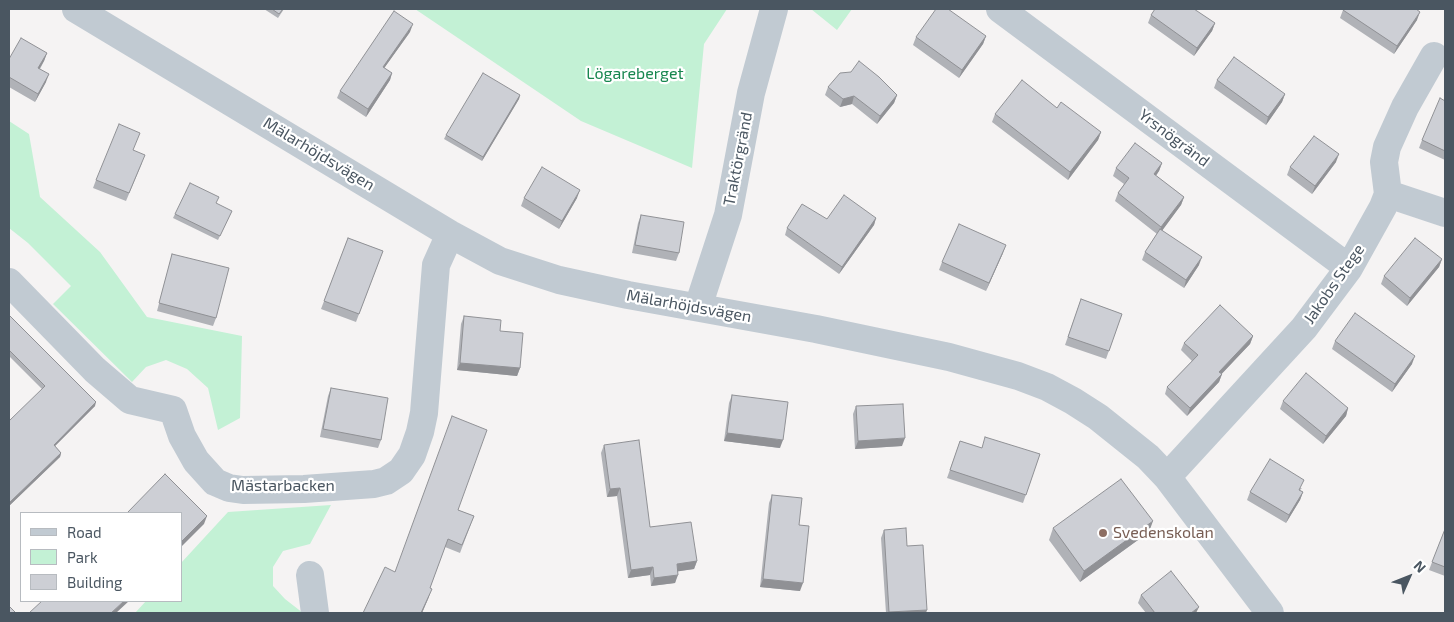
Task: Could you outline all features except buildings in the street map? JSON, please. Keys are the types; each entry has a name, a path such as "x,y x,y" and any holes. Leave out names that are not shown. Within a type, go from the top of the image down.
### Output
{"street":[{"name":"Mälarhöjdsvägen","path":"76,9 450,234 500,261 559,280 906,347 968,362 1047,387 1098,417 1142,452 1167,477 1270,613"},
{"name":"Traktörgränd","path":"698,308 728,215 750,94 774,9"},
{"name":"Yrsnögränd","path":"1000,9 1348,268"},
{"path":"1434,56 1405,107 1387,147 1384,162 1388,194 1445,213"},
{"name":"Jakobs Stege","path":"1167,477 1304,328 1348,268 1379,215 1388,194"},
{"name":"Mästarbacken","path":"9,282 95,370 130,400 172,410 182,436 196,461 215,482 229,488 243,490 304,489 374,484 386,481 401,471 412,455 420,432 424,413 436,265 450,234"},
{"path":"310,575 315,613"}],"green space":[{"name":"Lögareberget","path":"415,9 727,9 704,44 692,168 581,121"},
{"path":"811,9 852,9 837,30"},
{"path":"9,121 29,134 40,197 100,252 147,317 242,336 240,418 218,430 208,388 187,369 166,360 146,367 132,382 53,304 71,286 28,243 9,228"},
{"path":"331,505 310,544 283,551 273,567 273,586 285,599 303,613 135,613 145,602 182,602 182,562 228,512"}],"place":[{"name":"Svedenskolan","path":"1103,533"}]}
